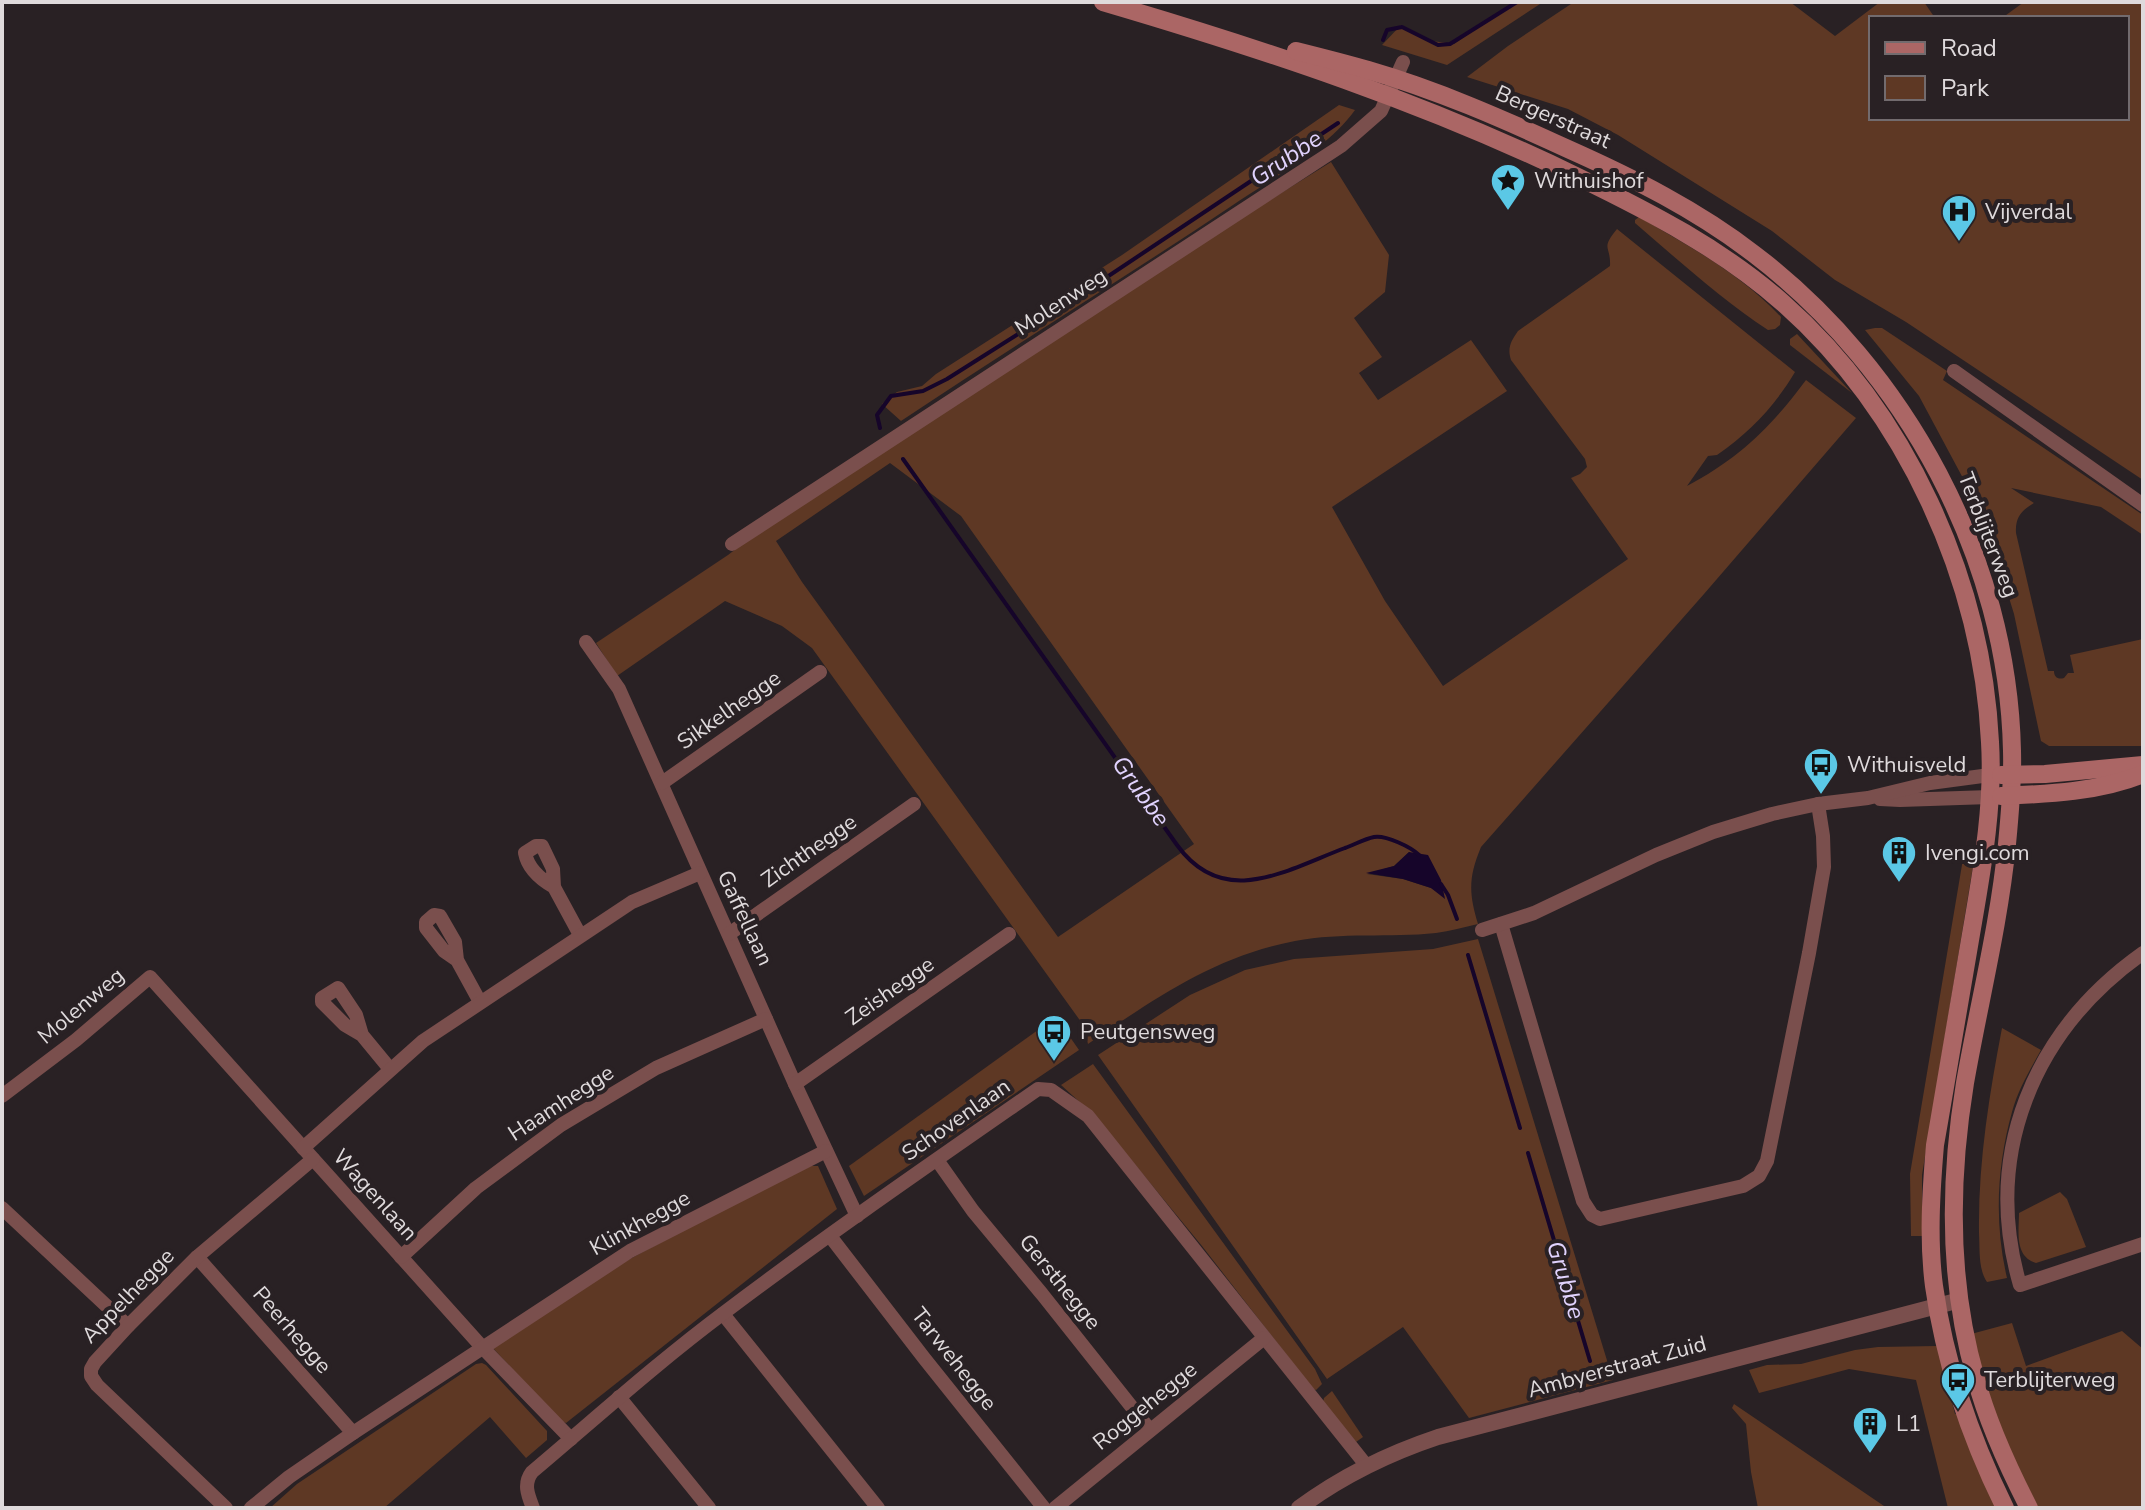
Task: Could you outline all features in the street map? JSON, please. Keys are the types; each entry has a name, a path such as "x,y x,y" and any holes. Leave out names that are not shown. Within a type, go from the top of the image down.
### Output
{"main road":[{"name":"Bergerstraat","path":"1103,2 1320,64 1396,79 1542,137 1630,178 1691,211 1750,250 1786,279 1846,340"},
{"name":"Bergerstraat","path":"1396,79 1521,149 1621,197 1710,248 1765,288 1801,320 1831,353"},
{"name":"Terblijterweg","path":"1846,340 1892,397 1942,479 1969,542 2002,655 2011,736 2012,775 2007,844 1965,1085 1957,1147 1954,1212 1960,1300 1977,1384 2005,1459 2029,1508"},
{"name":"Terblijterweg","path":"1831,353 1902,449 1933,510 1953,559 1979,653 1990,741 1990,797 1982,867 1935,1145 1931,1199 1933,1272 1944,1339 1966,1415 2005,1508"},
{"path":"1990,775 2045,774 2143,765"},
{"path":"1990,797 2088,788 2143,774"}],"street":[{"name":"Molenweg","path":"732,544 1341,146 1379,113 1396,79"},
{"path":"1954,371 2143,505"},
{"name":"Gaffellaan","path":"586,642 619,689 857,1216"},
{"name":"Sikkelhegge","path":"662,783 820,672"},
{"path":"1482,930 1534,913 1683,844 1772,814 1868,798 1930,783 1990,775"},
{"path":"1868,798 1990,797"},
{"name":"Zichthegge","path":"729,934 914,804"},
{"path":"1501,924 1583,1201 1592,1215 1600,1219 1743,1186 1759,1176 1767,1161 1806,968 1824,867 1818,804"},
{"name":"Appelhegge","path":"226,1508 93,1380 91,1369 95,1362 197,1257 308,1154 390,1069 423,1041 632,902 700,873"},
{"path":"554,887 580,935"},
{"name":"Zeishegge","path":"795,1084 1009,934"},
{"path":"2143,953 2111,977 2077,1012 2053,1045 2026,1096 2014,1136 2007,1194 2009,1240 2020,1285 2143,1244"},
{"path":"457,960 480,1002"},
{"name":"Molenweg","path":"2,1096 76,1040 150,977"},
{"name":"Wagenlaan","path":"150,977 482,1347 571,1439"},
{"name":"Haamhegge","path":"401,1257 476,1188 561,1125 656,1068 766,1019"},
{"path":"362,1035 390,1069"},
{"name":"Schovenlaan","path":"533,1508 527,1479 619,1397 723,1314 1038,1089 1051,1090 1088,1116 1366,1465"},
{"name":"Klinkhegge","path":"482,1347 630,1251 826,1151"},
{"name":"Gersthegge","path":"937,1160 973,1211 1150,1430"},
{"path":"2,1208 128,1326"},
{"name":"Tarwehegge","path":"830,1236 1044,1508"},
{"name":"Peerhegge","path":"197,1257 353,1433"},
{"name":"Ambyerstraat Zuid","path":"1299,1508 1366,1465 1438,1437 1960,1300"},
{"path":"723,1314 878,1508"},
{"name":"Roggehegge","path":"1055,1508 1264,1338"},
{"path":"251,1508 289,1477 482,1347"},
{"path":"619,1397 709,1508"}],"green space":[{"path":"1515,2 1543,2 1447,65 1382,45 1401,25 1432,41 1454,44"},
{"name":"Vijverdal","path":"1574,2 1790,2 1835,36 1880,2 1924,2 1934,16 1869,16 1869,120 2129,120 2129,16 2005,16 2024,2 2143,2 2143,480 1906,322 1835,280 1772,231 1618,135 1568,109 1467,77"},
{"path":"1339,105 1355,110 1329,138 1297,163 1189,234 901,421 882,404 897,392 922,386 1122,255"},
{"path":"1331,162 1389,255 1385,292 1354,318 1382,357 1359,373 1378,400 1471,340 1507,391 1332,507 1385,601 1443,686 1628,559 1571,478 1587,467 1585,459 1511,360 1509,352 1518,331 1610,266 1608,244 1617,229 1795,372 1761,418 1717,455 1708,456 1687,486 1739,453 1780,412 1806,380 1856,418 1481,847 1471,886 1478,924 1436,933 1313,938 1266,948 1186,981 1088,1044 1084,1026 812,648 782,626 725,601 617,676 596,643 762,529","holes":["890,463 961,516 1194,844 1058,937 802,582 776,541","1409,852 1445,897 1431,888 1403,879 1367,874 1394,866"]},
{"path":"1639,217 1749,287 1781,317 1780,325 1768,330 1733,305 1635,223"},
{"path":"1882,328 1947,371 1943,380 2143,515 2143,535 2101,507 2011,488 2034,503 2020,515 2016,533 2048,671 2054,671 2058,678 2064,678 2068,673 2074,673 2070,655 2143,639 2143,746 2049,746 2041,741 2014,614 1995,552 1972,495 1919,396 1865,330"},
{"path":"1797,334 1852,393 1790,345 1790,339"},
{"path":"1965,847 1976,848 1922,1175 1922,1236 1911,1236 1910,1174"},
{"path":"1478,939 1613,1380 1469,1418 1403,1327 1327,1379 1098,1055 1190,995 1245,970 1294,959 1433,949"},
{"path":"1056,1017 1079,1050 864,1196 849,1166"},
{"path":"2002,1028 2041,1050 2015,1104 2000,1173 2000,1236 2007,1278 1987,1282 1980,1259 1980,1181"},
{"path":"1093,1064 1315,1369 1322,1384 1316,1390 1095,1116 1061,1085"},
{"path":"818,1166 837,1209 566,1423 559,1420 493,1348 591,1280 776,1180"},
{"path":"2060,1192 2067,1199 2086,1247 2036,1263 2029,1260 2021,1249 2019,1213"},
{"path":"2012,1323 2026,1366 2122,1331 2143,1349 2143,1508 2035,1508 1995,1417 1971,1334"},
{"path":"1937,1346 1955,1414 1961,1414 2002,1508 1948,1508 1916,1380 1849,1369 1759,1393 1749,1370 1767,1365 1801,1364 1878,1347"},
{"path":"482,1363 547,1431 547,1440 526,1458 490,1417 384,1508 270,1508 297,1484 476,1364"},
{"path":"1332,1391 1363,1437 1356,1442 1323,1402"},
{"path":"1734,1404 1887,1508 1758,1508 1746,1424 1732,1408"}],"shaded area":[{"path":"1409,852 1428,855 1441,880 1445,899 1431,888 1403,879 1366,873 1394,866"}],"waterway":[{"name":"Grubbe","path":"1383,40 1387,30 1402,27 1438,45 1450,44 1517,2"},
{"name":"Grubbe","path":"1074,299 1338,123"},
{"name":"Grubbe","path":"880,428 877,415 891,396 923,391 947,379 1061,307"},
{"name":"Grubbe","path":"903,459 1177,845 1195,865 1215,876 1235,880 1256,879 1278,874 1374,837 1398,842 1419,855"},
{"name":"Grubbe","path":"1441,884 1457,919"},
{"name":"Grubbe","path":"1468,955 1520,1128"},
{"name":"Grubbe","path":"1528,1153 1590,1361"},
{"name":"Grubbe","path":"1543,1390 1572,1382"}],"place":[{"name":"Withuishof","path":"1508,212"},
{"name":"Vijverdal","path":"1959,243"},
{"name":"Withuisveld","path":"1821,796"},
{"name":"Ivengi.com","path":"1899,884"},
{"name":"Peutgensweg","path":"1054,1063"},
{"name":"Terblijterweg","path":"1958,1411"},
{"name":"L1","path":"1870,1455"}]}
